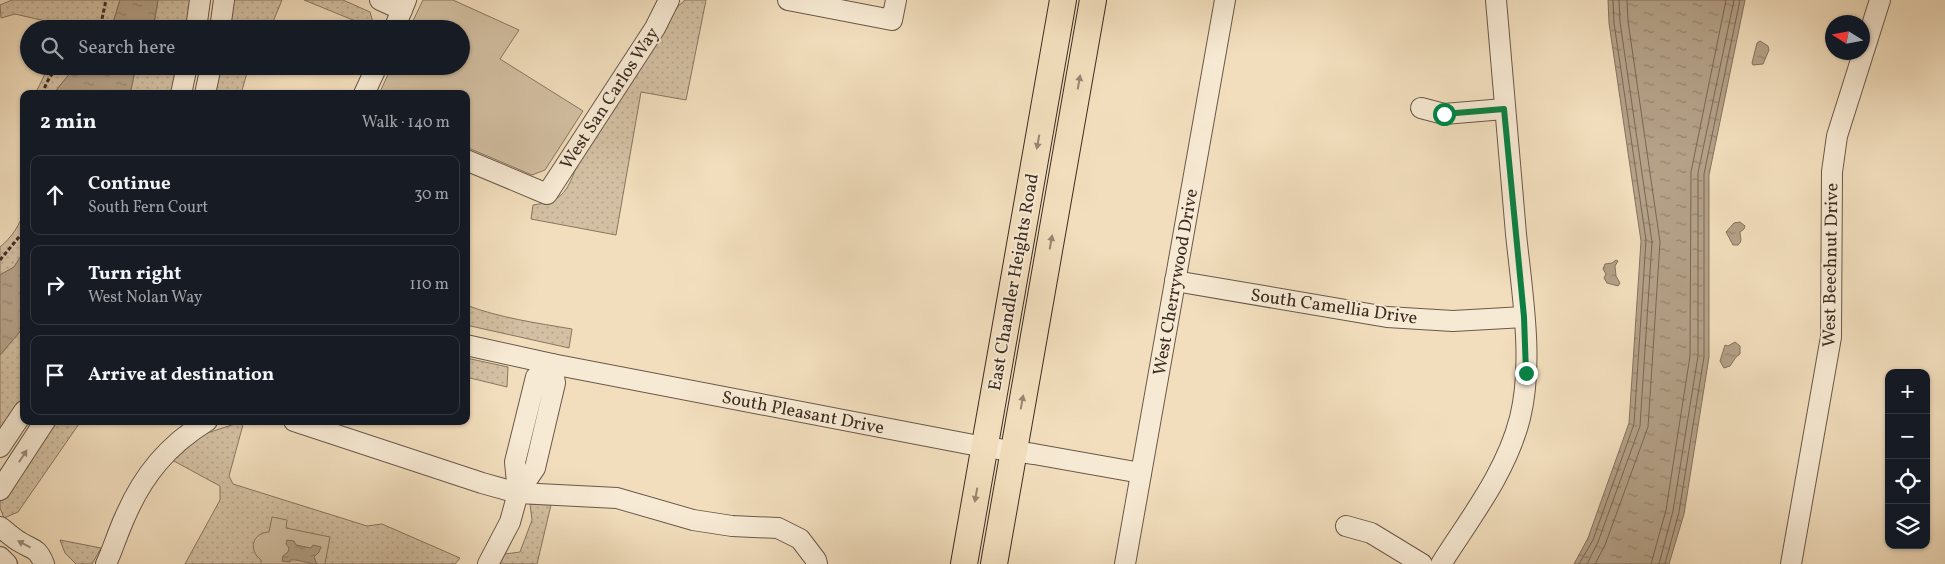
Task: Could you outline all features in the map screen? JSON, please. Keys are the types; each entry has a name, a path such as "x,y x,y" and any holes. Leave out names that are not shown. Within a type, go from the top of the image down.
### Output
{"main road":[{"name":"East Chandler Heights Road","path":"964,564 1063,0"},
{"name":"East Chandler Heights Road","path":"994,564 1093,0"}],"street":[{"path":"197,20 200,0"},
{"path":"221,20 224,0"},
{"path":"380,0 404,5 398,20"},
{"name":"West San Carlos Way","path":"470,162 547,194 655,28 669,0"},
{"path":"788,0 892,20 896,0"},
{"name":"West Cherrywood Drive","path":"1125,564 1225,0"},
{"path":"1441,564 1500,473 1520,419 1526,373 1524,317 1504,109 1496,0"},
{"name":"West Beechnut Drive","path":"1791,564 1831,338 1832,172 1837,136 1880,0"},
{"path":"182,90 185,75"},
{"path":"206,90 209,75"},
{"path":"366,90 373,75"},
{"path":"1421,108 1444,114 1504,109"},
{"name":"South Camellia Drive","path":"1175,281 1387,317 1453,321 1524,317"},
{"name":"South Pleasant Drive","path":"470,346 552,364 984,447 1014,450 1141,473"},
{"path":"518,493 515,462 536,377 552,364"},
{"path":"488,564 510,522 518,493 535,468 555,383 552,364"},
{"path":"0,447 20,417"},
{"path":"0,490 42,425"},
{"path":"106,564 125,516 141,485 159,459 186,434 201,425"},
{"path":"306,425 518,493 617,498 693,520 732,526 778,528 800,539 817,564"},
{"path":"520,445 539,449"},
{"path":"0,526 21,543 35,549 40,554 44,564"},
{"path":"1346,526 1371,533 1422,564"},
{"path":"0,557 7,564"}],"path":[{"path":"102,20 106,0"},
{"path":"43,90 51,75"},
{"path":"0,260 20,236"}],"shaded area":[{"path":"12,0 120,0 114,20 41,20 15,14 1,18 0,5"},
{"path":"158,0 191,0 188,20 155,20"},
{"path":"232,0 282,0 274,20 229,20"},
{"path":"304,0 343,0 370,12 372,20 353,20"},
{"path":"423,0 453,0 519,30 500,59 583,111 545,170 532,175 470,149 470,90 381,90 388,75 470,75 470,20 413,20"},
{"path":"685,0 706,0 686,100 641,92 616,235 531,219 533,205 550,201 561,195 565,190 576,168 676,8"},
{"path":"44,75 69,75 56,90 37,90"},
{"path":"134,75 179,75 175,90 131,90"},
{"path":"219,75 246,75 242,90 216,90"},
{"path":"20,222 20,257 14,267 0,275 0,247"},
{"path":"470,307 505,317 572,329 569,348 470,326"},
{"path":"20,332 20,402 0,432 0,355"},
{"path":"470,359 508,367 507,387 470,378"},
{"path":"52,425 78,425 18,512 4,518 0,502"},
{"path":"232,425 243,425 229,476 233,484 367,526 382,524 460,558 455,564 185,564 220,500 220,486 172,460 198,436"},
{"path":"530,504 551,505 537,564 498,564 505,554 520,552 532,520"},
{"path":"272,517 287,520 286,528 330,537 325,564 261,564 261,560 254,552 253,547 259,535 269,532"},
{"path":"60,540 101,548 92,564 76,564 65,553"}],"water":[{"path":"120,0 158,0 155,20 114,20"},
{"path":"1608,0 1745,0 1709,175 1709,357 1684,514 1669,564 1574,564 1588,538 1629,423 1641,241 1609,23"},
{"path":"1760,41 1768,46 1769,50 1763,64 1753,65 1757,43"},
{"path":"69,75 134,75 131,90 56,90"},
{"path":"1740,222 1745,226 1740,232 1740,242 1738,245 1733,245 1726,232 1734,223"},
{"path":"20,257 20,332 0,355 0,275 14,267"},
{"path":"1618,261 1615,266 1616,276 1620,283 1618,286 1607,283 1604,278 1606,274 1603,269 1605,264"},
{"path":"1735,342 1740,346 1740,354 1730,366 1724,368 1720,361 1725,345 1728,346"},
{"path":"287,540 294,541 296,545 311,548 313,545 321,547 314,557 317,564 294,560 290,560 290,562 282,561 289,548 286,544"}],"route":[{"path":"1444,114 1504,109 1524,317 1526,373"}]}
